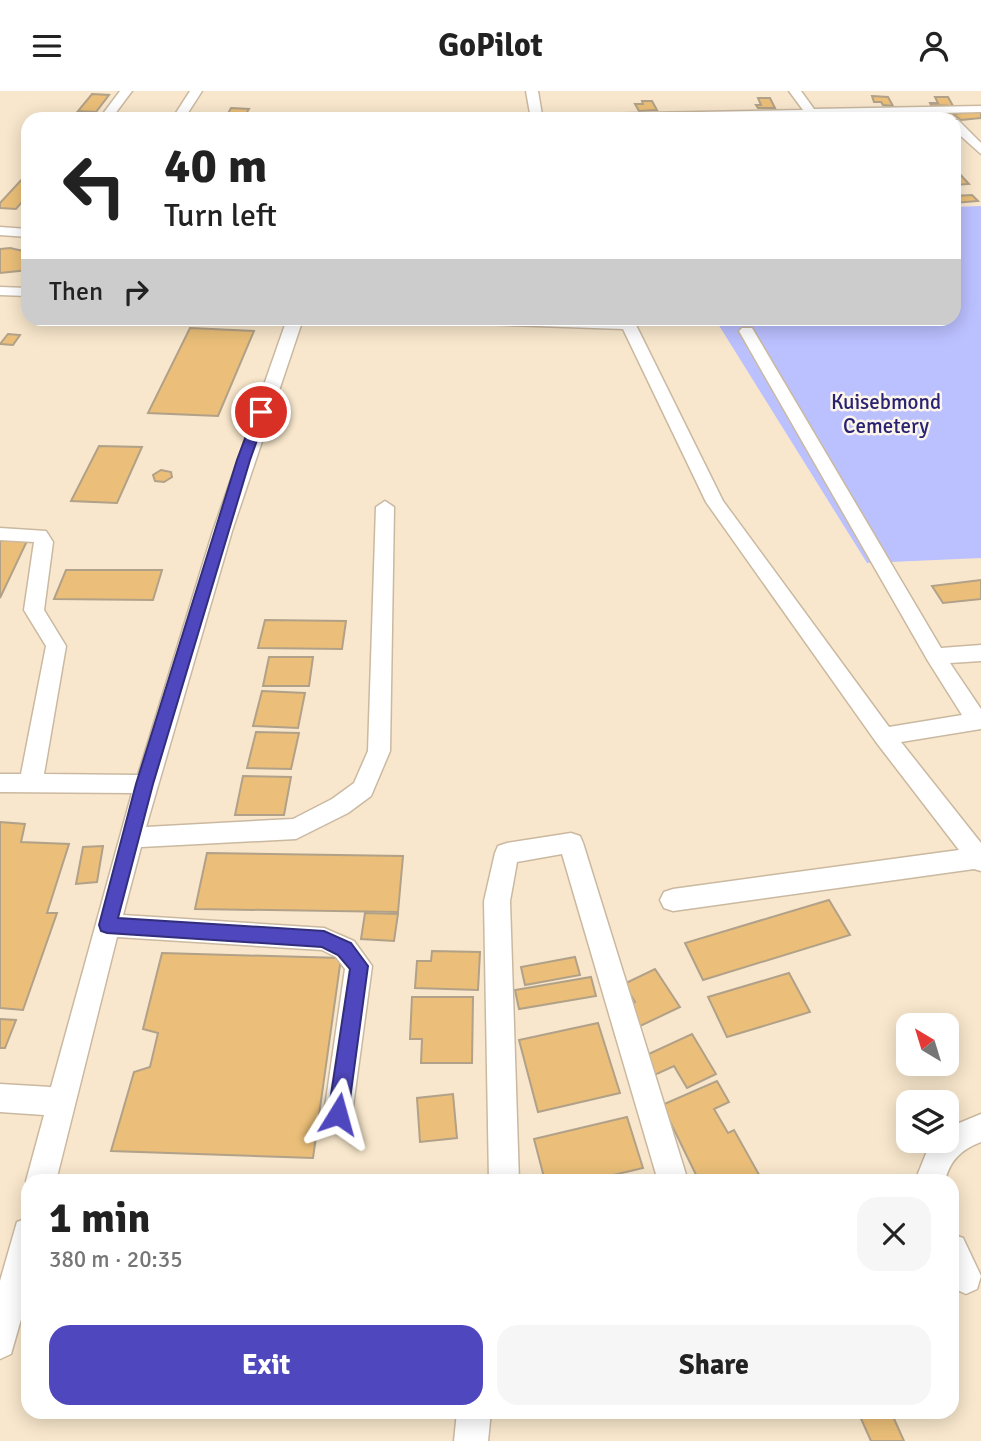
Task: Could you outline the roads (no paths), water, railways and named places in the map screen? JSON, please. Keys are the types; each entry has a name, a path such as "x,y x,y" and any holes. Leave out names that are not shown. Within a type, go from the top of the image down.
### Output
{"street":[{"path":"110,112 126,91"},
{"path":"182,112 196,91"},
{"path":"532,91 536,112"},
{"path":"795,91 810,112"},
{"path":"961,114 981,109"},
{"path":"961,130 981,150"},
{"path":"0,231 21,230"},
{"path":"0,291 21,292"},
{"path":"43,1174 145,784 244,460 292,326"},
{"path":"629,326 715,502 884,736 980,860"},
{"path":"747,331 935,656 979,721 884,736"},
{"path":"130,838 296,829 323,816 363,789 379,751 385,507"},
{"path":"0,534 39,535 44,542 34,610 56,646 31,782"},
{"path":"935,656 981,653"},
{"path":"0,783 145,784"},
{"path":"504,1174 497,901 507,853 571,843 671,1174"},
{"path":"673,900 980,860"},
{"path":"107,925 324,939 345,949 359,966 338,1114"},
{"path":"0,1098 61,1102"},
{"path":"932,1174 940,1152 953,1138 981,1128"},
{"path":"0,1343 21,1260"},
{"path":"959,1264 966,1278"},
{"path":"471,1441 473,1419"}],"park label":[{"name":"Kuisebmond Cemetery","path":"886,414"}]}
